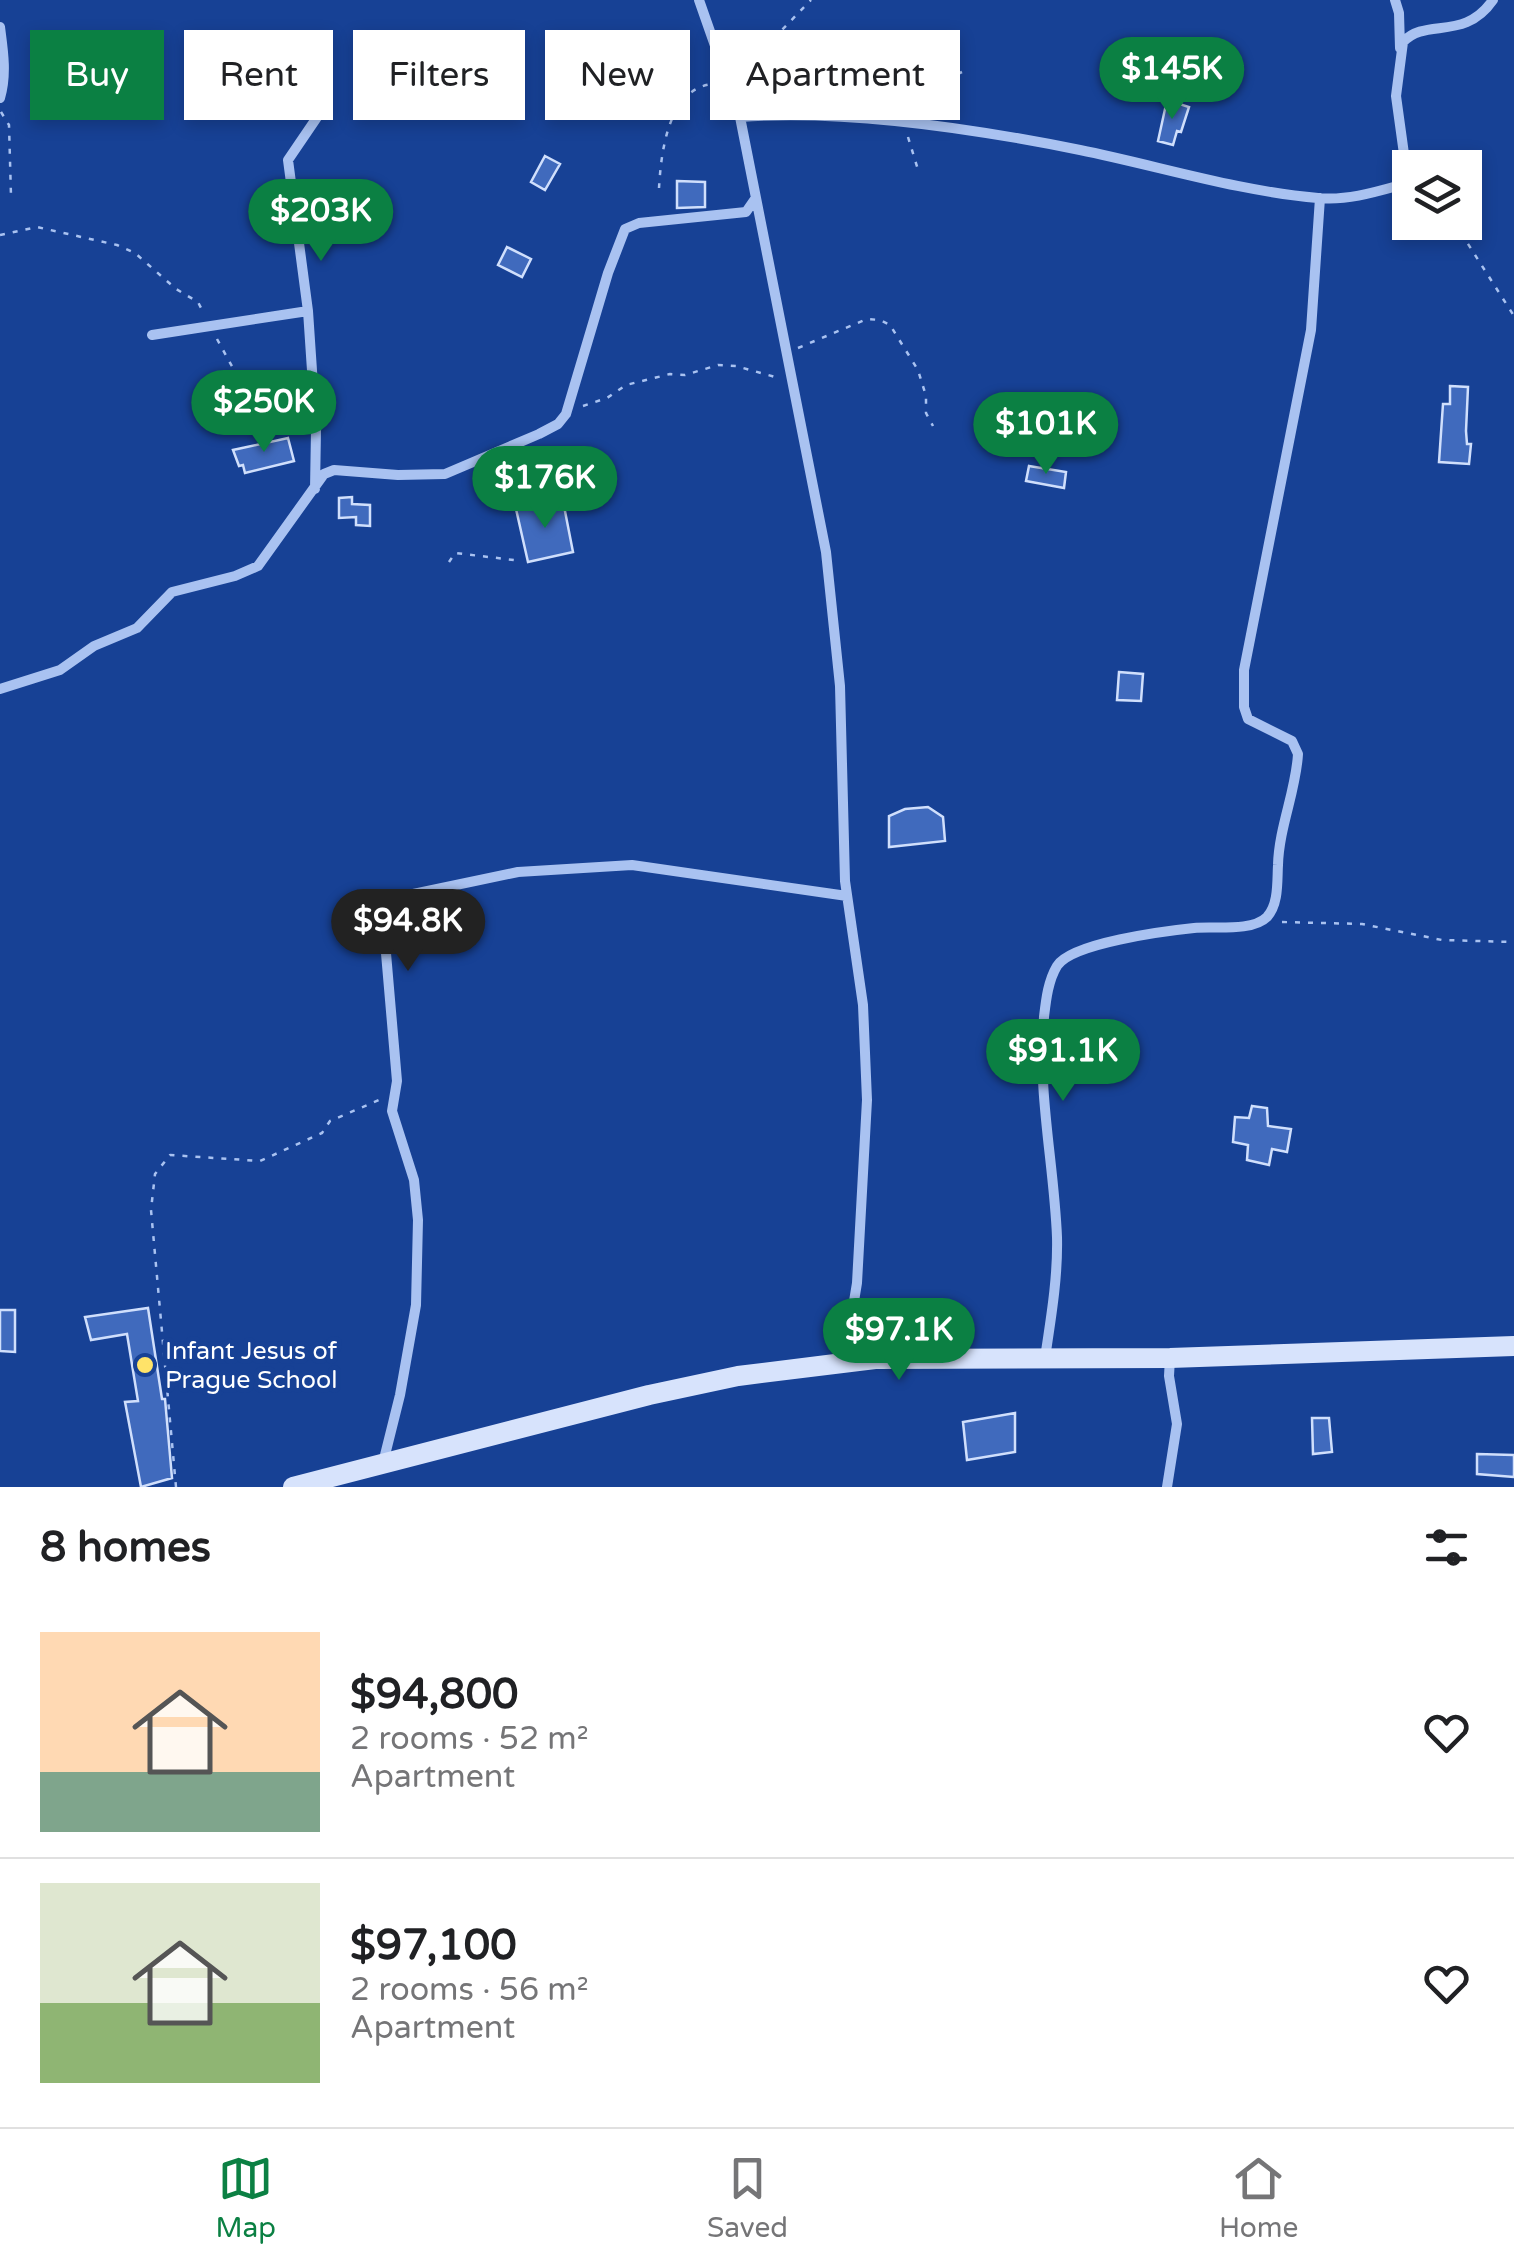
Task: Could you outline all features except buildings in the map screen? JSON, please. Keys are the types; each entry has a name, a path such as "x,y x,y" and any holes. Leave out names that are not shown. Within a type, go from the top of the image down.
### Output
{"street":[{"path":"698,0 710,31"},
{"path":"839,120 1006,137 1081,150 1182,175 1320,198 1378,193 1408,183 1396,96 1400,54 1395,0"},
{"path":"1400,54 1403,42 1411,34 1475,20 1493,0"},
{"path":"0,27 4,55 0,98"},
{"path":"315,120 288,160 308,310 316,430 315,495"},
{"path":"741,120 826,552 834,616 847,896 863,1005 867,1100 858,1283 844,1363"},
{"path":"0,688 60,670 94,646 137,628 172,592 258,566 296,511 315,495 324,474 334,470 398,476 445,474 558,424 566,411 625,229 638,223 746,212 755,198"},
{"path":"1045,1358 1057,1240 1043,1110 1042,1045 1046,1001 1054,971 1067,956 1093,947 1262,921 1275,899 1280,839 1298,754 1292,741 1248,719 1244,707 1244,670 1310,330 1320,198"},
{"path":"152,334 308,310"},
{"path":"383,1464 400,1395 418,1284 418,1198 394,1122 397,1072 384,930 386,906 393,899 518,872 632,865 847,896"},
{"path":"293,1487 702,1384 844,1363 924,1357 1170,1358 1514,1346"},
{"path":"1167,1487 1176,1424 1170,1358"}],"path":[{"path":"782,30 810,0"},
{"path":"659,188 660,160 680,103 702,85 710,84"},
{"path":"0,112 9,125 11,196"},
{"path":"0,235 37,227 117,245 135,253 176,289 198,302 234,370 252,391"},
{"path":"1465,240 1514,316"},
{"path":"787,352 854,323 880,320 890,325 918,370 926,396 926,413 933,426"},
{"path":"566,411 607,398 626,384 670,374 685,375 718,364 772,377 791,376"},
{"path":"449,562 455,553 467,552 514,560"},
{"path":"1262,921 1362,924 1442,940 1514,942"},
{"path":"176,1487 150,1210 155,1174 170,1155 260,1160 277,1155 322,1133 330,1121 394,1096"}],"place":[{"name":"Infant Jesus of Prague School","path":"145,1365"}]}
